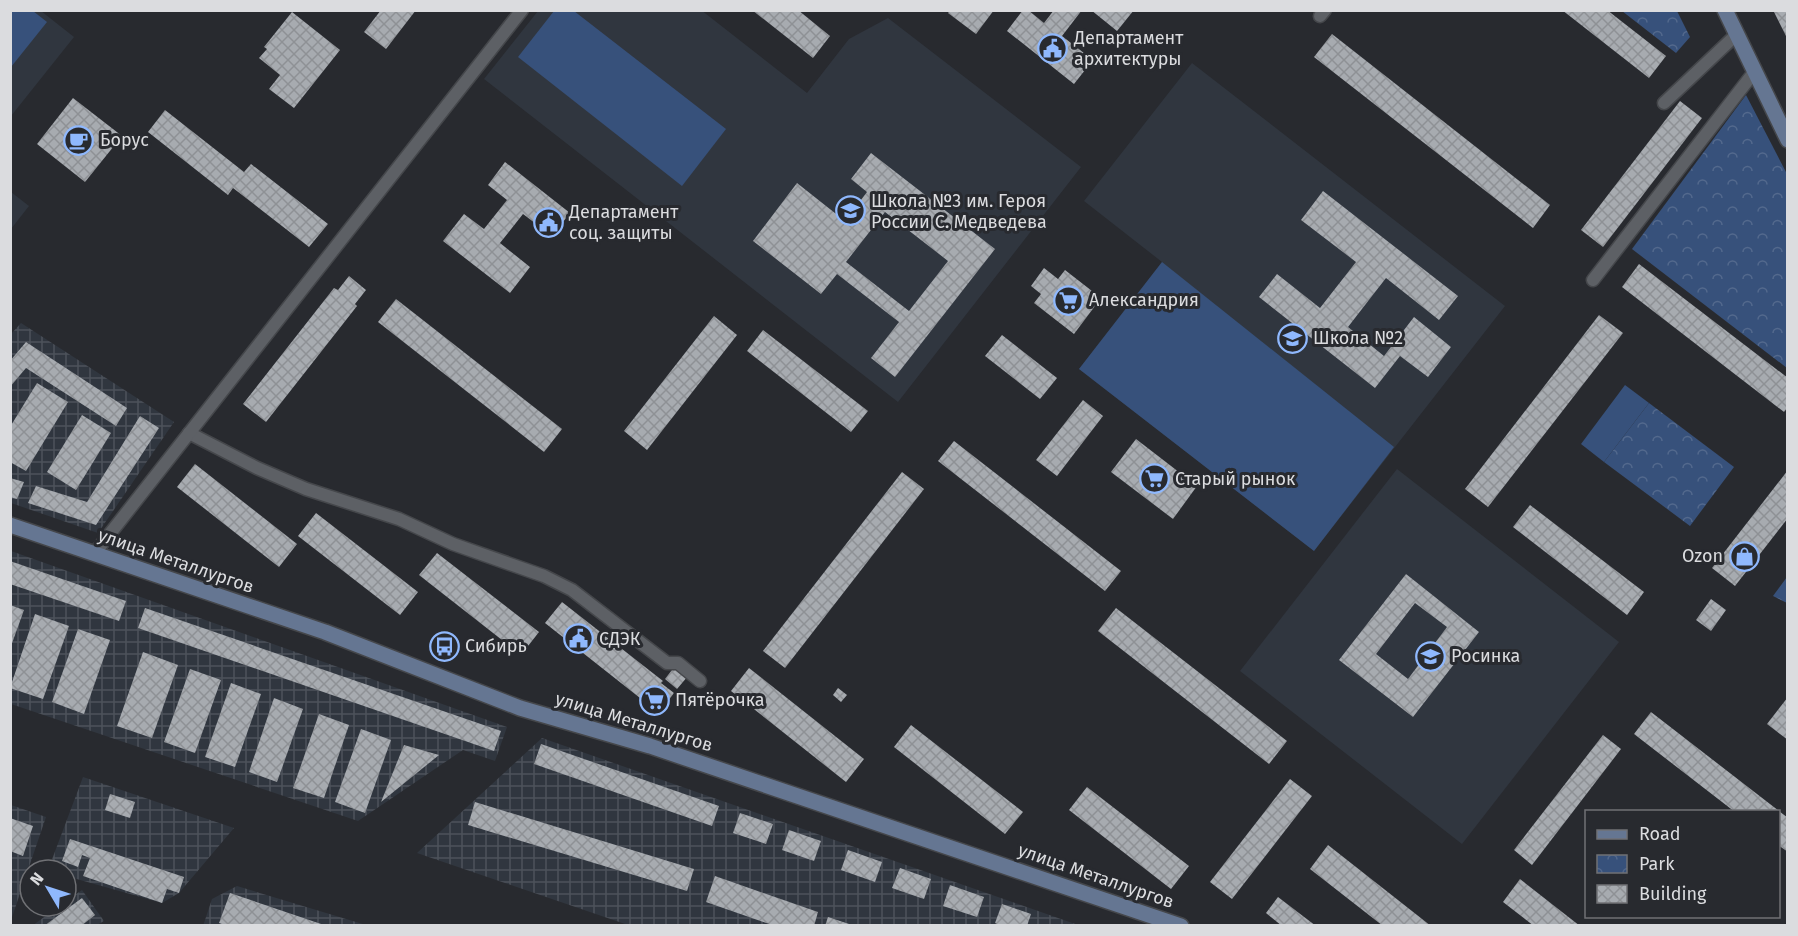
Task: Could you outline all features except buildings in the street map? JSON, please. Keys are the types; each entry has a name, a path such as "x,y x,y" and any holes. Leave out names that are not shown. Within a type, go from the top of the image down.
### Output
{"street":[{"path":"94,554 522,10"},
{"path":"1725,10 1788,140"},
{"path":"1664,103 1737,34"},
{"path":"1593,280 1755,71"},
{"path":"189,433 256,468 306,489 399,519 453,544 544,576 572,590 667,663 678,663 700,681"},
{"name":"улица Металлургов","path":"10,525 325,632 520,708 650,746 1181,926"}],"shaded area":[{"name":"Школа №3 им. Героя России С. Медведева","path":"701,10 807,93 849,39 888,18 1081,167 898,402 484,79 538,11"},
{"path":"11,11 41,11 74,37 11,116"},
{"name":"Школа №2","path":"1192,63 1505,306 1314,551 1079,369 1162,262 1084,201"},
{"path":"11,192 29,206 11,229"},
{"path":"21,323 174,422 98,533 11,503 11,334"},
{"name":"Росинка","path":"1397,469 1619,642 1462,844 1240,671"},
{"path":"11,551 507,727 495,761 463,750 358,821 11,704"},
{"path":"542,738 1078,925 628,925 417,853"},
{"path":"83,777 234,828 179,893 162,903 78,879 78,858 53,858"},
{"path":"11,805 46,817 32,858 18,858 18,899 11,920"},
{"path":"237,886 366,925 203,926 212,899"},
{"path":"82,890 104,921 97,925 32,926 43,918 78,918 78,893"}],"green space":[{"path":"11,10 33,11 47,22 11,67"},
{"path":"554,11 574,11 726,129 682,186 518,57"},
{"path":"1622,11 1677,11 1690,37 1676,53"},
{"path":"1746,95 1787,174 1787,368 1632,249"},
{"path":"1162,262 1394,447 1314,551 1079,369"},
{"path":"1625,385 1649,403 1604,462 1581,444"},
{"path":"1649,403 1734,467 1690,526 1604,462"},
{"path":"1787,577 1787,603 1773,596"}],"place":[{"name":"Департамент архитектуры","path":"1053,48"},
{"name":"Борус","path":"79,140"},
{"name":"Школа №3 им. Героя России С. Медведева","path":"850,211"},
{"name":"Департамент соц. защиты","path":"548,222"},
{"name":"Александрия","path":"1068,300"},
{"name":"Школа №2","path":"1292,338"},
{"name":"Старый рынок","path":"1154,479"},
{"name":"Ozon","path":"1744,556"},
{"name":"СДЭК","path":"578,639"},
{"name":"Сибирь","path":"444,646"},
{"name":"Росинка","path":"1430,656"},
{"name":"Пятёрочка","path":"654,700"}]}
